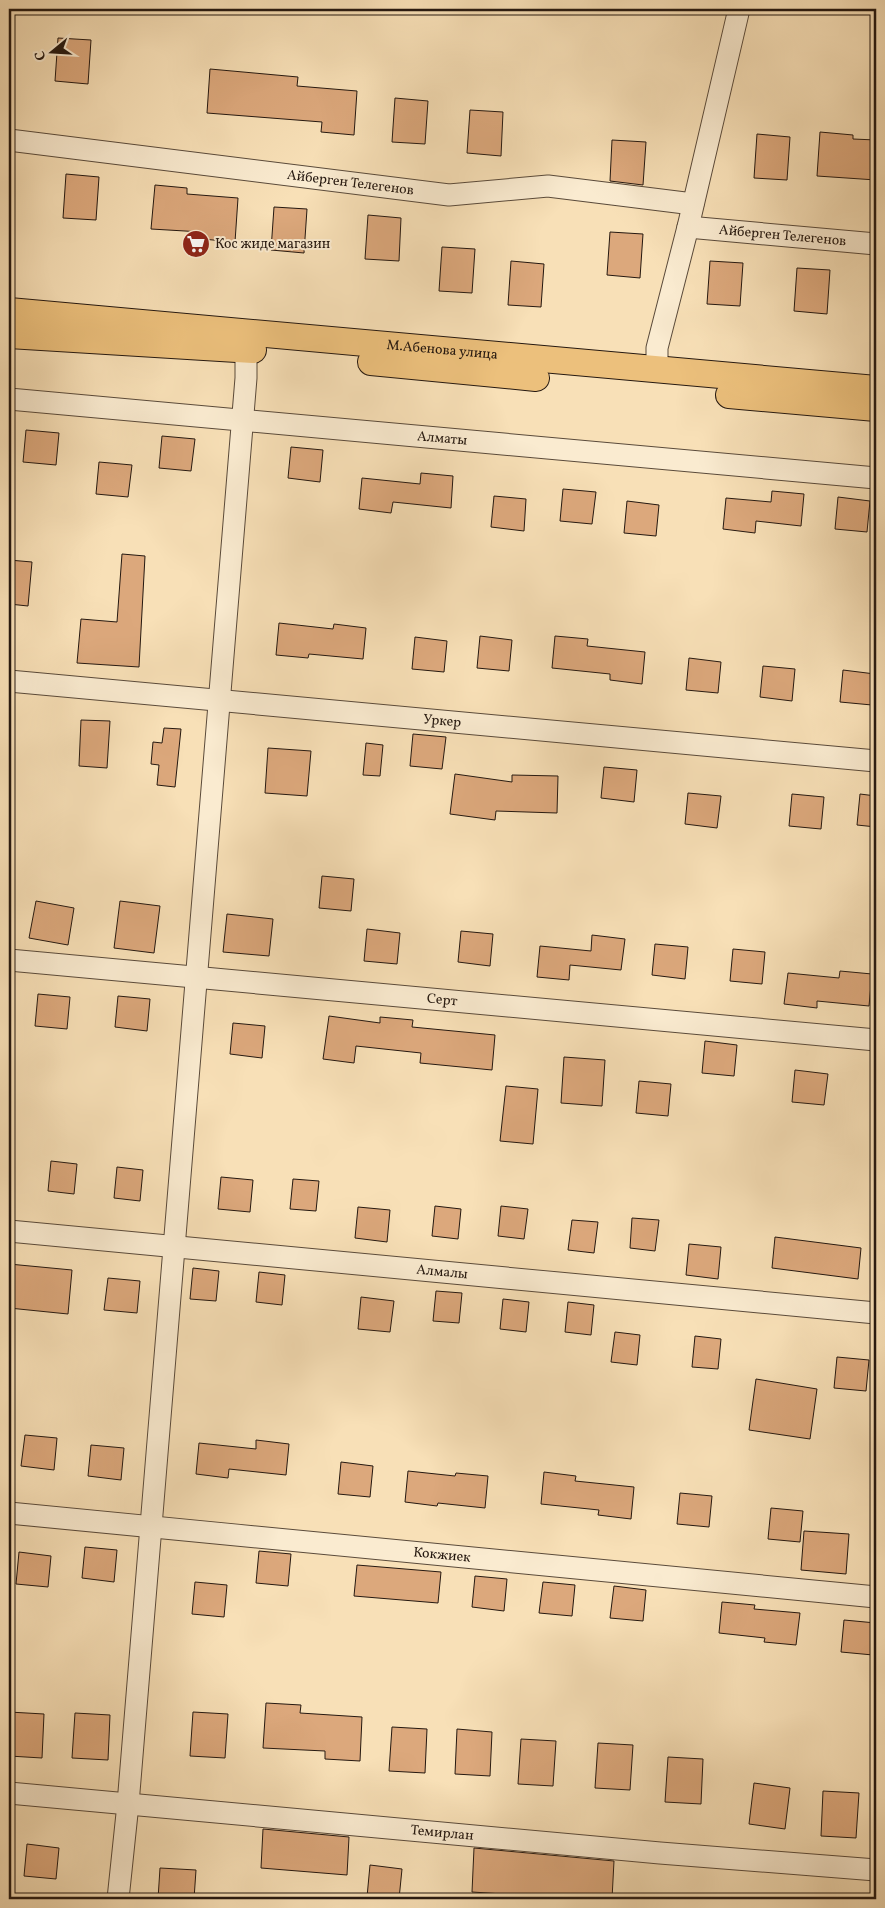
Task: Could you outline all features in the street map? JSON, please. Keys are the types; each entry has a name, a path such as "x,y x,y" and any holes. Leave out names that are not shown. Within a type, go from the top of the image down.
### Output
{"main road":[{"name":"М.Абенова улица","path":"9,311 876,390"},
{"name":"М.Абенова улица","path":"9,335 246,350 876,408"}],"street":[{"path":"657,371 656,348 688,227 739,9"},
{"name":"Айберген Телегенов","path":"9,140 449,195 548,186 692,204"},
{"name":"Айберген Телегенов","path":"688,227 876,244"},
{"path":"118,1899 128,1804 151,1526 242,420 246,350"},
{"name":"Алматы","path":"9,399 876,478"},
{"name":"Уркер","path":"9,681 876,761"},
{"name":"Серт","path":"9,960 876,1040"},
{"name":"Алмалы","path":"9,1231 876,1313"},
{"name":"Кокжиек","path":"9,1513 876,1597"},
{"name":"Темирлан","path":"9,1793 670,1854 876,1870"}],"building":[{"path":"58,38 91,40 88,84 55,81"},
{"path":"210,69 298,77 297,86 357,91 354,135 321,132 322,122 207,113"},
{"path":"395,98 428,101 425,144 392,142"},
{"path":"470,110 503,112 501,156 467,153"},
{"path":"820,132 853,135 853,139 876,140 876,180 817,176"},
{"path":"757,134 790,137 787,180 754,178"},
{"path":"612,140 646,142 643,185 610,181"},
{"path":"66,174 99,177 96,220 63,218"},
{"path":"155,185 187,188 187,194 238,198 235,242 202,239 202,232 151,229"},
{"path":"274,207 307,209 304,253 271,250"},
{"path":"368,215 401,218 399,261 365,259"},
{"path":"610,232 643,234 640,278 607,275"},
{"path":"442,247 475,249 472,293 439,291"},
{"path":"511,261 544,264 541,307 508,305"},
{"path":"710,261 743,263 740,306 707,304"},
{"path":"797,268 830,270 827,314 794,311"},
{"path":"26,430 59,433 56,465 23,462"},
{"path":"162,436 195,439 191,471 159,468"},
{"path":"291,447 323,450 320,482 288,478"},
{"path":"99,462 132,465 128,497 96,494"},
{"path":"421,473 453,476 451,508 393,502 391,513 359,509 362,478 420,484"},
{"path":"563,489 596,492 592,524 560,521"},
{"path":"772,491 804,494 801,526 756,521 755,533 723,529 726,498 771,502"},
{"path":"494,496 526,499 524,531 491,527"},
{"path":"838,497 870,501 867,532 835,529"},
{"path":"627,501 659,505 656,536 624,533"},
{"path":"122,554 145,556 139,667 77,663 81,619 117,622"},
{"path":"9,560 32,562 28,606 9,604"},
{"path":"279,623 333,629 334,624 366,628 363,659 309,654 308,658 276,655"},
{"path":"480,636 512,640 509,671 477,668"},
{"path":"555,636 588,639 587,646 645,652 642,684 610,680 610,674 552,668"},
{"path":"415,637 447,641 444,672 412,669"},
{"path":"689,658 721,662 718,693 686,690"},
{"path":"763,666 795,669 792,701 760,697"},
{"path":"843,670 875,674 872,705 840,702"},
{"path":"81,720 110,721 107,768 79,766"},
{"path":"164,728 181,729 175,787 157,785 159,765 151,764 153,742 162,743"},
{"path":"413,734 446,737 442,769 410,766"},
{"path":"366,743 383,745 380,776 363,775"},
{"path":"268,748 311,751 307,796 265,793"},
{"path":"604,767 637,770 634,802 601,798"},
{"path":"455,774 512,782 512,775 558,776 557,813 496,811 495,820 450,814"},
{"path":"688,793 721,796 717,828 685,824"},
{"path":"792,794 824,797 821,829 789,826"},
{"path":"860,794 876,796 876,827 857,825"},
{"path":"322,876 354,879 351,911 319,908"},
{"path":"36,901 74,908 68,945 29,938"},
{"path":"120,901 160,906 154,953 114,948"},
{"path":"227,914 273,919 269,956 223,952"},
{"path":"367,929 400,933 397,964 364,961"},
{"path":"461,931 493,934 490,966 458,962"},
{"path":"592,935 625,939 621,970 570,965 569,980 537,977 540,946 591,951"},
{"path":"655,944 688,947 685,979 652,975"},
{"path":"733,949 765,952 762,984 730,981"},
{"path":"840,971 872,974 869,1006 817,1001 817,1008 784,1004 788,973 839,978"},
{"path":"38,994 70,997 67,1029 35,1026"},
{"path":"118,996 150,999 147,1031 115,1027"},
{"path":"329,1016 380,1023 380,1017 413,1020 412,1027 495,1035 492,1070 420,1063 421,1053 356,1046 354,1063 323,1059"},
{"path":"233,1023 265,1026 262,1058 230,1054"},
{"path":"705,1041 737,1045 734,1076 702,1073"},
{"path":"564,1057 605,1060 602,1106 561,1103"},
{"path":"795,1070 828,1074 824,1105 792,1102"},
{"path":"639,1081 671,1084 668,1116 636,1113"},
{"path":"506,1086 538,1089 533,1144 500,1141"},
{"path":"51,1161 77,1164 74,1194 48,1191"},
{"path":"117,1167 143,1170 140,1201 114,1198"},
{"path":"221,1177 253,1180 250,1212 218,1209"},
{"path":"293,1179 319,1181 316,1211 290,1209"},
{"path":"435,1206 461,1209 458,1239 432,1236"},
{"path":"501,1206 528,1209 524,1239 498,1236"},
{"path":"358,1207 390,1210 387,1242 355,1238"},
{"path":"632,1218 659,1220 655,1251 630,1248"},
{"path":"572,1220 598,1222 594,1253 568,1250"},
{"path":"775,1237 861,1248 858,1279 772,1268"},
{"path":"689,1244 721,1247 718,1279 686,1275"},
{"path":"9,1264 72,1270 68,1314 9,1308"},
{"path":"193,1268 219,1271 216,1301 190,1299"},
{"path":"259,1272 285,1275 282,1305 256,1302"},
{"path":"108,1278 140,1281 137,1313 104,1310"},
{"path":"436,1291 462,1293 459,1323 433,1321"},
{"path":"361,1297 394,1301 390,1332 358,1329"},
{"path":"503,1299 529,1302 526,1332 500,1329"},
{"path":"568,1302 594,1305 591,1335 565,1332"},
{"path":"615,1332 640,1335 637,1365 611,1362"},
{"path":"695,1336 721,1339 718,1369 692,1367"},
{"path":"837,1357 869,1360 866,1391 834,1388"},
{"path":"756,1379 817,1389 810,1439 749,1430"},
{"path":"25,1435 57,1438 54,1470 21,1466"},
{"path":"256,1440 289,1444 286,1475 229,1469 228,1478 196,1474 199,1443 256,1449"},
{"path":"91,1445 124,1448 121,1480 88,1476"},
{"path":"341,1462 373,1466 370,1497 338,1494"},
{"path":"408,1471 455,1476 456,1473 488,1476 485,1508 438,1503 437,1506 405,1502"},
{"path":"544,1472 576,1476 575,1481 634,1487 631,1519 598,1515 599,1510 541,1504"},
{"path":"680,1493 712,1496 709,1527 677,1524"},
{"path":"771,1508 803,1511 800,1542 768,1539"},
{"path":"804,1531 849,1534 846,1574 801,1570"},
{"path":"85,1547 117,1550 114,1582 82,1578"},
{"path":"259,1551 291,1554 288,1586 256,1583"},
{"path":"19,1552 51,1556 48,1587 16,1584"},
{"path":"357,1565 441,1572 438,1603 354,1596"},
{"path":"475,1576 507,1579 504,1611 472,1607"},
{"path":"195,1582 227,1585 224,1617 192,1614"},
{"path":"543,1582 575,1585 572,1616 539,1613"},
{"path":"614,1586 646,1590 643,1621 610,1618"},
{"path":"722,1602 755,1605 754,1609 800,1613 796,1645 764,1642 765,1638 719,1633"},
{"path":"844,1620 876,1623 873,1655 841,1652"},
{"path":"266,1703 301,1705 300,1713 362,1717 360,1761 325,1759 325,1751 263,1748"},
{"path":"9,1712 44,1714 42,1758 9,1756"},
{"path":"193,1712 228,1714 225,1758 190,1756"},
{"path":"75,1713 110,1715 108,1760 72,1758"},
{"path":"392,1727 427,1729 425,1773 389,1771"},
{"path":"457,1729 492,1732 490,1776 455,1774"},
{"path":"521,1739 556,1741 553,1786 518,1784"},
{"path":"598,1743 633,1745 630,1790 595,1788"},
{"path":"668,1757 703,1759 701,1804 665,1802"},
{"path":"754,1783 790,1788 785,1829 749,1824"},
{"path":"823,1791 859,1793 856,1838 821,1836"},
{"path":"263,1829 349,1837 347,1875 261,1868"},
{"path":"27,1844 59,1848 56,1879 24,1876"},
{"path":"474,1848 614,1861 612,1899 517,1898 518,1895 472,1892"},
{"path":"370,1865 402,1869 399,1899 367,1897"},
{"path":"160,1868 196,1870 194,1899 158,1899"}],"place":[{"name":"Кос жиде магазин","path":"196,244"}]}
